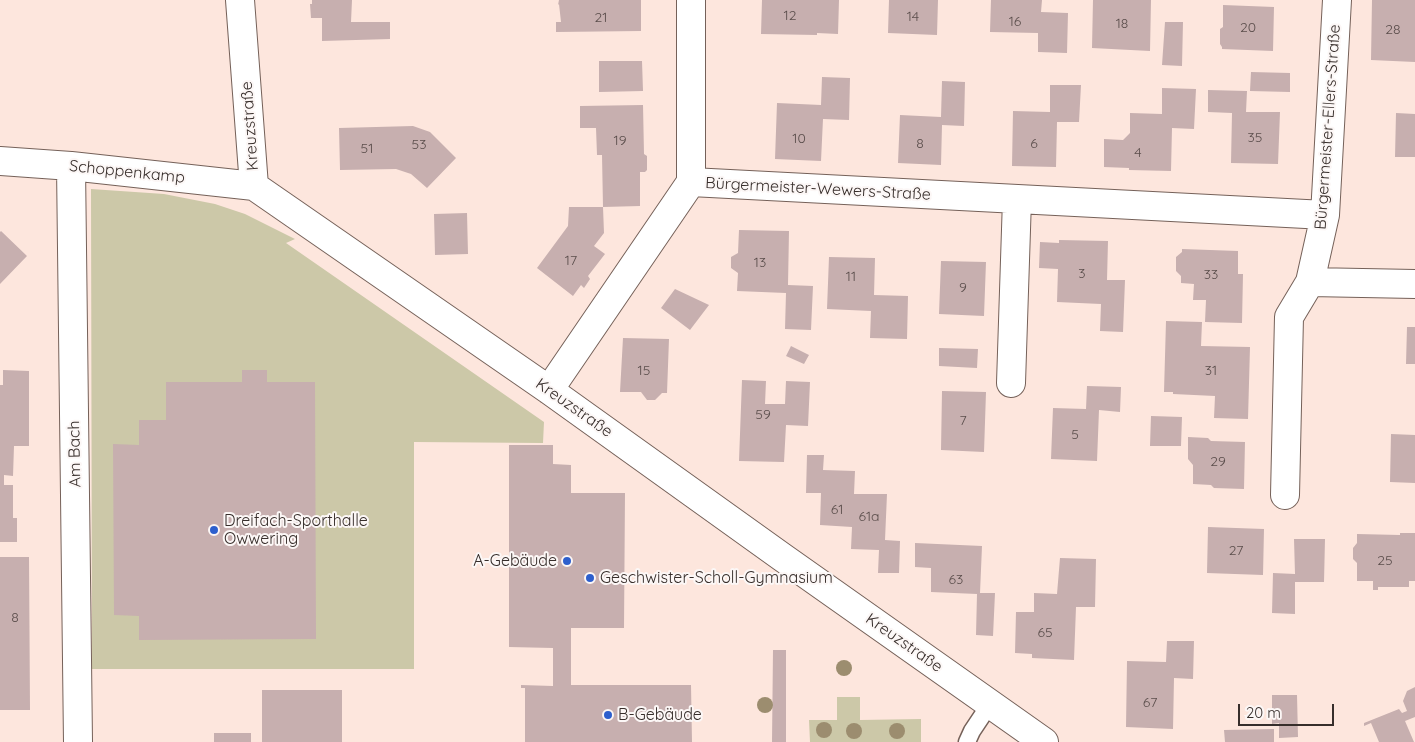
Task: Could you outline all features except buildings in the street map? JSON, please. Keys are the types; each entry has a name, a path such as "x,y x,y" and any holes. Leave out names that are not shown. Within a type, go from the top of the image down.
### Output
{"street":[{"name":"Kreuzstraße","path":"240,0 254,186 549,390 1044,742"},
{"path":"691,0 691,182"},
{"name":"Bürgermeister-Ellers-Straße","path":"1285,495 1289,317 1310,282 1325,215 1337,0"},
{"name":"Schoppenkamp","path":"0,161 71,166 254,186"},
{"name":"Am Bach","path":"71,166 78,742"},
{"name":"Bürgermeister-Wewers-Straße","path":"549,390 691,182 1325,215"},
{"path":"1012,383 1017,199"},
{"path":"1310,282 1415,284"}],"lane":[{"path":"967,742 990,704"}],"shaded area":[{"path":"91,189 164,194 215,204 245,214 295,239 286,243 544,422 543,443 414,442 414,669 92,669"},
{"path":"837,697 860,697 860,720 921,719 921,742 810,742 809,720 837,720"}],"place":[{"name":"Dreifach-Sporthalle Owwering","path":"214,530"},
{"name":"A-Gebäude","path":"567,561"},
{"name":"Geschwister-Scholl-Gymnasium","path":"590,578"},
{"name":"B-Gebäude","path":"608,715"}]}
